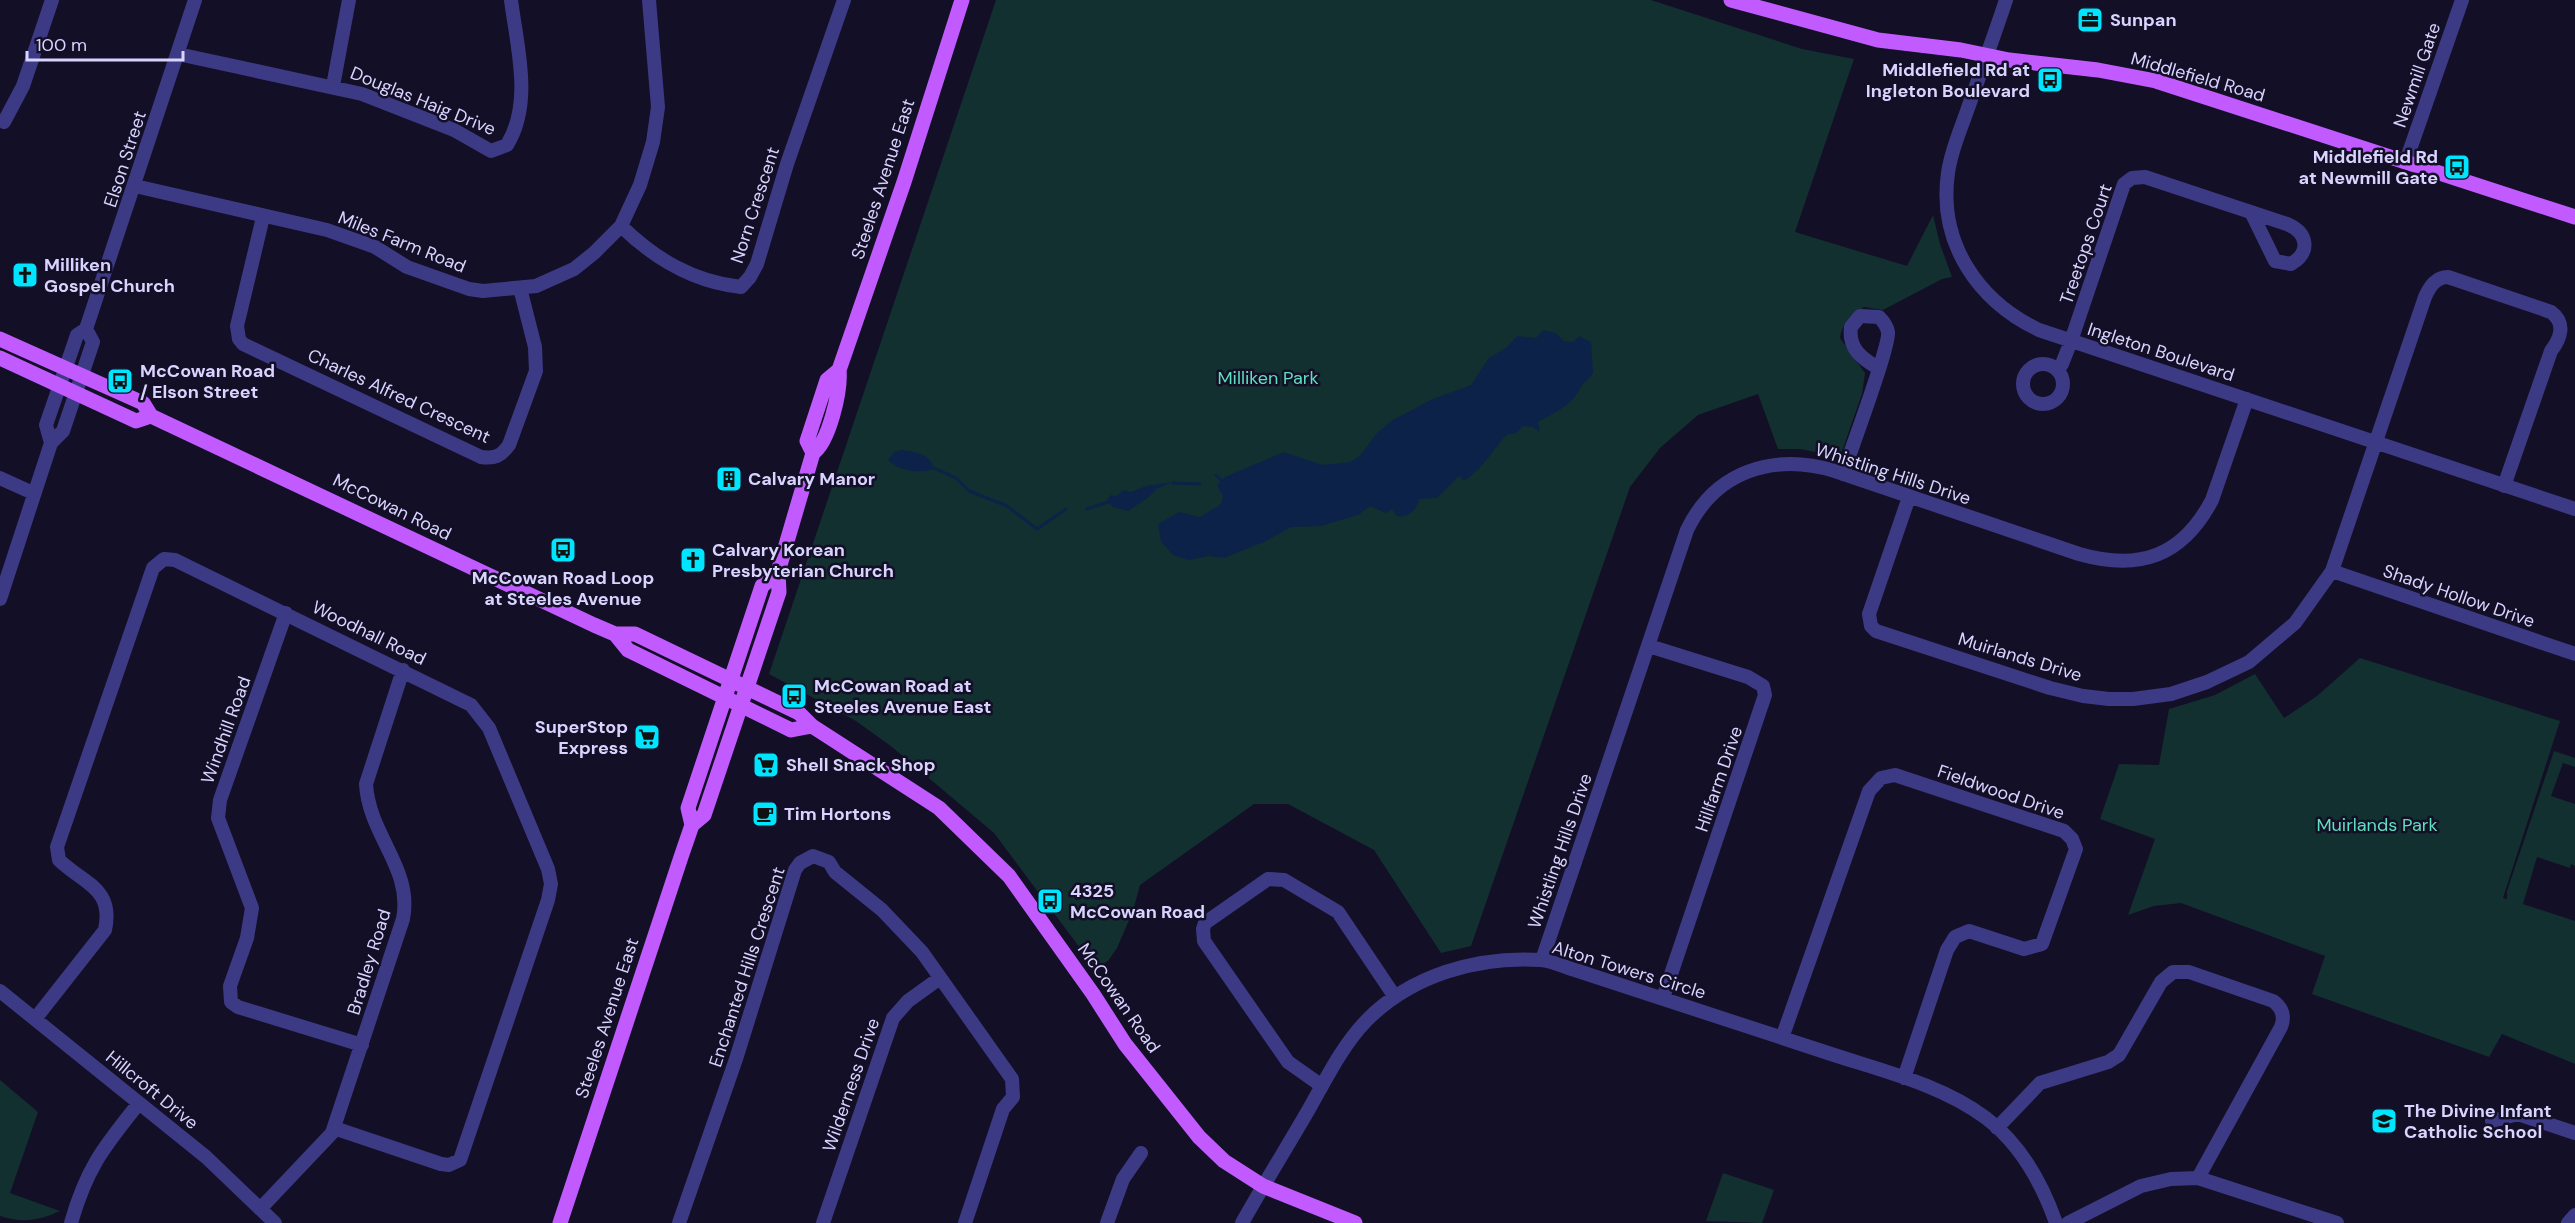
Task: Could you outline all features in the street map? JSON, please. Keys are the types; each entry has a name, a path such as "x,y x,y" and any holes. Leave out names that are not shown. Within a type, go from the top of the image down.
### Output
{"main road":[{"name":"Steeles Avenue East","path":"692,825 704,815 779,592 778,572 813,453 822,447 841,385 839,370 904,182 962,0"},
{"name":"Middlefield Road","path":"1731,0 1857,36 2098,70 2163,83 2575,217"},
{"name":"McCowan Road","path":"0,339 143,403 151,416 615,634 635,634 799,713 812,726 939,808 1009,876 1093,994 1125,1044 1199,1137 1224,1161 1263,1186 1355,1223"},
{"name":"McCowan Road","path":"0,358 136,421 151,416"},
{"name":"Steeles Avenue East","path":"560,1223 692,825 688,808 730,681 762,586 778,572"},
{"name":"McCowan Road","path":"615,634 628,650 791,730 812,726"}],"street":[{"path":"4,122 23,86 52,0"},
{"name":"Elson Street","path":"86,329 93,342 63,431 51,442 46,425 77,335 86,329 195,0"},
{"path":"333,86 349,0"},
{"name":"Douglas Haig Drive","path":"178,54 362,94 454,130 482,148 491,151 507,145 520,118 521,93 511,0"},
{"name":"Miles Farm Road","path":"135,186 263,217 311,226 375,247 407,267 453,284 483,291 536,286 574,269 621,226 640,185 657,124 657,75 649,0"},
{"name":"Norn Crescent","path":"621,226 659,258 677,268 723,285 741,287 750,277 756,264 787,164 844,0"},
{"name":"Ingleton Boulevard","path":"2006,0 1950,163 1946,187 1950,227 1962,259 1990,298 2030,325 2071,341 2575,509"},
{"name":"Newmill Gate","path":"2406,161 2462,0"},
{"name":"Treetops Court","path":"2057,370 2062,364 2071,341 2124,184 2132,178 2145,177 2252,214"},
{"name":"Charles Alfred Crescent","path":"263,217 237,326 238,339 243,344 481,456 491,458 502,455 509,445 536,371 535,347 520,288"},
{"name":"Muirlands Drive","path":"1909,497 1871,608 1871,626 1876,631 2083,696 2133,699 2197,686 2233,671 2262,653 2287,632 2303,615 2332,571 2429,288 2442,277 2453,278 2551,312 2557,317 2560,326 2558,342 2551,351 2504,486"},
{"path":"1843,474 1878,368"},
{"name":"Whistling Hills Drive","path":"1542,960 1687,530 1698,510 1714,493 1744,474 1773,465 1803,463 1843,474 2095,558 2127,562 2146,559 2186,539 2204,516 2212,500 2247,399"},
{"path":"0,599 51,442"},
{"path":"0,478 33,493"},
{"name":"Woodhall Road","path":"35,1019 105,930 107,918 103,897 59,860 57,847 153,568 164,559 175,560 465,700 486,722 546,861 550,892 460,1160 455,1163 441,1164 334,1128"},
{"name":"Shady Hollow Drive","path":"2332,571 2575,654"},
{"name":"Windhill Road","path":"286,613 220,800 218,818 252,908 247,938 230,986 231,1002 238,1007 362,1045"},
{"name":"Hillfarm Drive","path":"1649,646 1748,677 1763,686 1765,695 1664,998"},
{"name":"Bradley Road","path":"260,1209 328,1138 334,1128 406,904 401,878 367,803 366,784 403,670"},
{"name":"Fieldwood Drive","path":"1782,1038 1869,791 1877,781 1895,775 2064,831 2072,839 2076,849 2042,944 2024,949 1969,932 1955,937 1947,950 1904,1078"},
{"name":"Enchanted Hills Crescent","path":"679,1223 736,1059 795,870 800,863 813,856 829,862 836,872 903,930 1008,1072 1014,1088 1010,1103 1003,1109 965,1223"},
{"path":"1322,1086 1284,1057 1204,941 1205,923 1268,879 1280,878 1338,912 1395,997"},
{"name":"Alton Towers Circle","path":"1242,1223 1356,1032 1395,997 1419,983 1461,967 1501,960 1542,960 1904,1078 1960,1101 1997,1128 2030,1167 2056,1223"},
{"path":"1997,1128 2040,1083 2108,1062 2119,1055 2161,982 2173,972 2189,972 2273,1002 2281,1008 2283,1018 2281,1028 2198,1178"},
{"name":"Wilderness Drive","path":"823,1223 892,1018 908,1001 940,978"},
{"name":"Hillcroft Drive","path":"0,991 206,1157 275,1223"},
{"path":"71,1223 82,1187 95,1159 139,1103"},
{"path":"2492,1121 2518,1114 2575,1133"},
{"path":"1107,1223 1123,1179 1141,1153"},
{"path":"2068,1223 2141,1186 2171,1179 2198,1178 2313,1219 2337,1223"},
{"path":"2568,1223 2575,1215"}],"green space":[{"name":"Milliken Park","path":"996,0 1651,0 1802,49 1854,59 1795,232 1907,266 1933,215 1940,244 1952,277 1942,279 1883,310 1864,307 1851,317 1843,328 1840,338 1865,373 1862,394 1840,457 1800,449 1778,449 1758,394 1698,415 1660,448 1630,487 1471,946 1441,953 1374,850 1288,804 1254,804 1140,885 1133,911 1117,948 1108,961 1095,968 994,833 892,747 856,721 769,674"},
{"name":"Muirlands Park","path":"2360,658 2560,721 2503,898 2507,899 2507,891 2554,751 2575,758 2575,767 2563,763 2551,796 2575,804 2575,866 2571,864 2570,868 2537,857 2523,904 2575,921 2575,1064 2502,1034 2489,1057 2312,994 2325,956 2181,903 2154,906 2128,915 2155,839 2100,819 2119,764 2159,765 2169,709 2215,695 2255,674 2284,718 2317,696"},
{"path":"0,1080 38,1112 10,1193 60,1211 37,1219 15,1220 0,1216"},
{"path":"1723,1173 1774,1190 1762,1223 1706,1221"}],"water":[{"path":"1543,330 1556,333 1564,341 1573,342 1579,336 1591,342 1592,375 1568,403 1538,422 1540,432 1533,427 1523,426 1516,433 1506,435 1476,472 1464,481 1459,476 1437,498 1419,499 1411,512 1401,516 1397,516 1392,509 1386,513 1370,506 1358,515 1321,526 1291,527 1266,541 1224,558 1209,556 1189,560 1173,555 1161,541 1158,524 1179,512 1200,517 1221,504 1223,496 1217,485 1225,477 1284,452 1323,465 1350,462 1361,455 1376,434 1391,421 1433,399 1471,385 1488,359 1507,347 1517,336 1536,338"},
{"path":"901,450 925,456 934,469 910,470 898,467 888,460 894,452"},
{"path":"1173,482 1156,489 1148,498 1129,511 1113,507 1107,500 1111,495 1116,496 1124,490 1131,492 1146,486"}],"waterway":[{"path":"934,468 956,478 969,491 1007,506 1037,529 1066,509"},
{"path":"1216,475 1221,480"},
{"path":"1173,483 1200,484"},
{"path":"1087,509 1108,502"}],"place":[{"name":"Sunpan","path":"2090,20"},
{"name":"Middlefield Rd at Ingleton Boulevard","path":"2050,80"},
{"name":"Middlefield Rd at Newmill Gate","path":"2457,167"},
{"name":"Milliken Gospel Church","path":"25,275"},
{"name":"McCowan Road / Elson Street","path":"120,381"},
{"name":"Calvary Manor","path":"729,479"},
{"name":"McCowan Road Loop at Steeles Avenue","path":"563,550"},
{"name":"Calvary Korean Presbyterian Church","path":"693,560"},
{"name":"McCowan Road at Steeles Avenue East","path":"794,696"},
{"name":"SuperStop Express","path":"647,737"},
{"name":"Shell Snack Shop","path":"766,765"},
{"name":"Tim Hortons","path":"765,814"},
{"name":"4325 McCowan Road","path":"1050,901"},
{"name":"The Divine Infant Catholic School","path":"2384,1121"}]}
